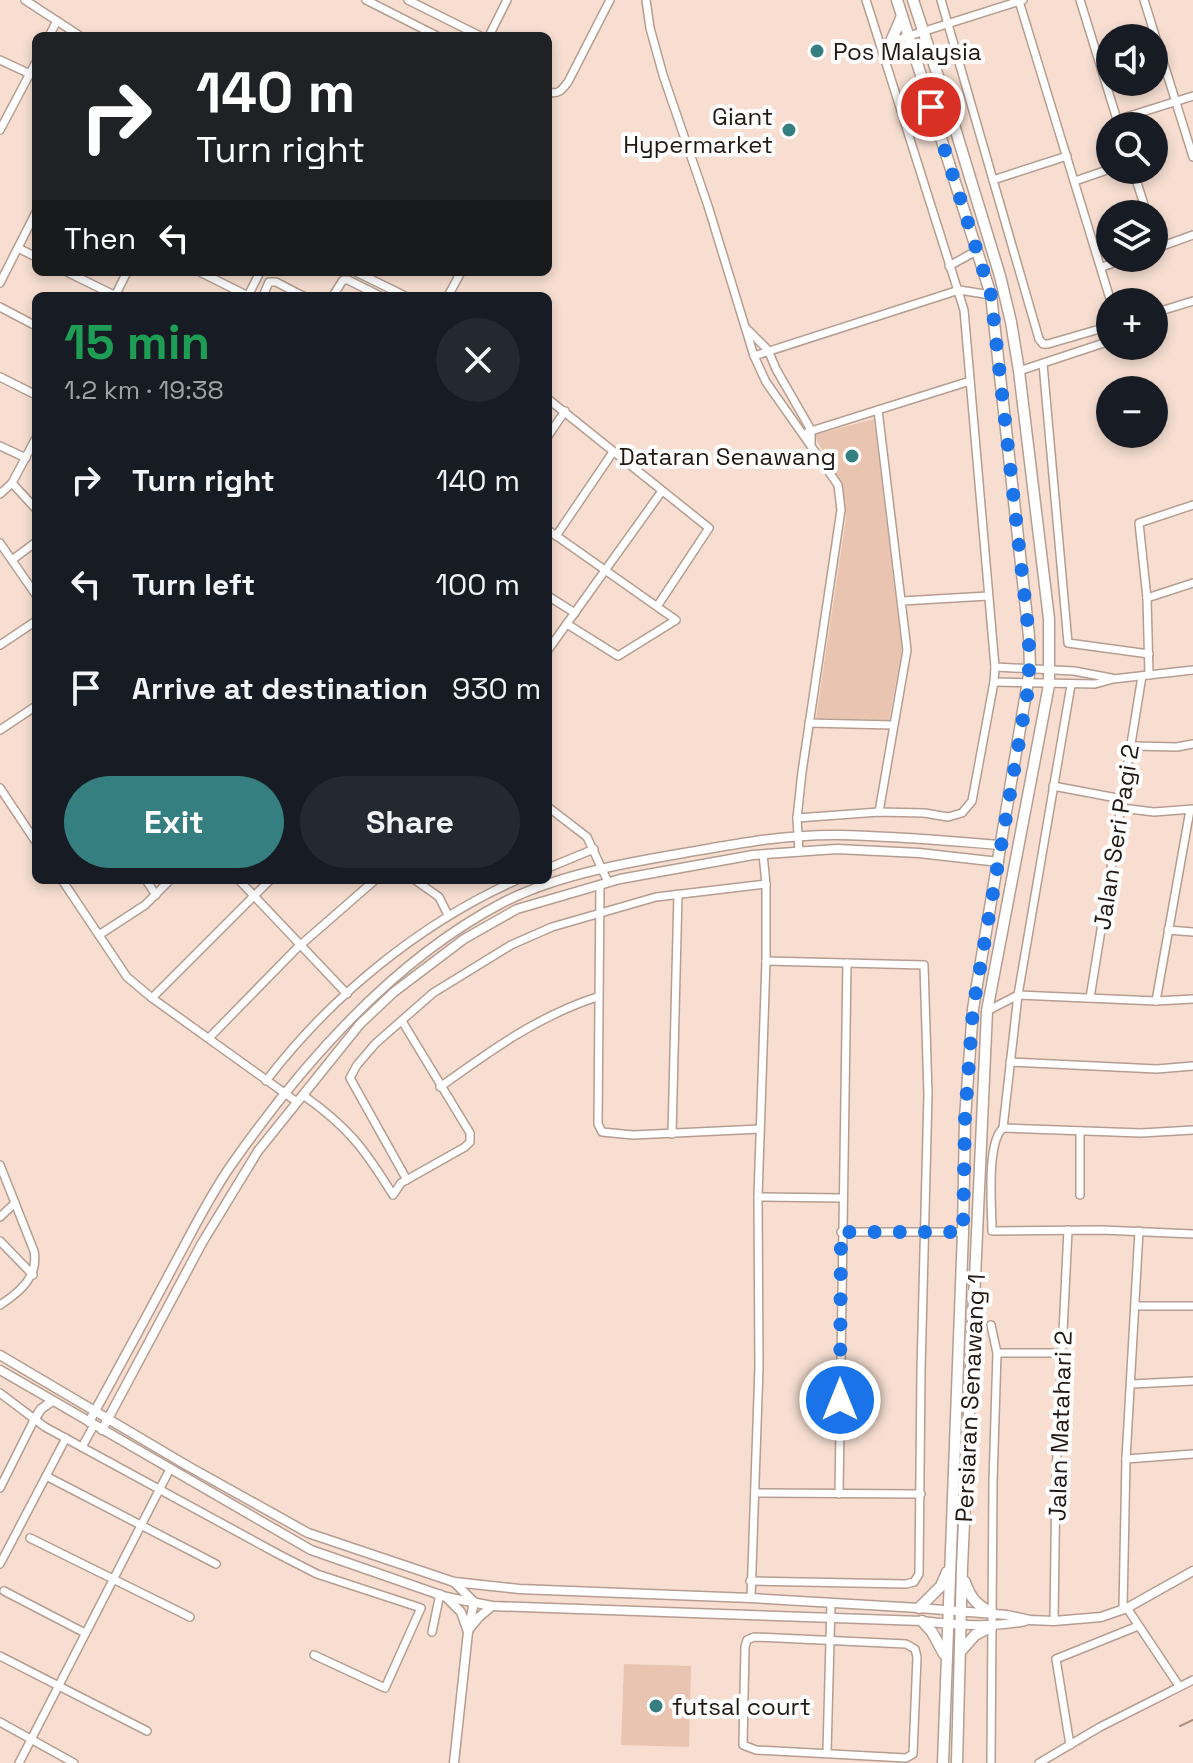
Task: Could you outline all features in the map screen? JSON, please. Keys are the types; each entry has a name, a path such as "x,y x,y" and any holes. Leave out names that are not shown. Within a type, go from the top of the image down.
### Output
{"main road":[{"name":"Persiaran Senawang 1","path":"897,0 991,295 1028,620 1030,669 973,1009 965,1118 943,1763"},
{"name":"Persiaran Senawang 1","path":"913,0 1000,276 1019,371 1049,619 1049,685 987,1011 962,1572 957,1763"},
{"path":"902,14 885,43 912,50"},
{"path":"919,1608 941,1586 949,1568"},
{"path":"962,1572 977,1605 992,1613"},
{"path":"922,1621 938,1641 946,1660"},
{"path":"960,1652 975,1635 992,1626"}],"street":[{"path":"25,0 74,32"},
{"path":"366,0 429,32"},
{"path":"408,0 472,32"},
{"path":"491,32 507,0"},
{"path":"552,93 562,90 568,82 610,0"},
{"path":"646,0 663,75 754,356 766,382 838,485 841,510 797,818 799,852"},
{"path":"797,818 879,812 948,817 962,813 972,801 994,682 964,310 885,43 866,0"},
{"path":"941,0 1043,344 1096,330"},
{"path":"1080,0 1115,112"},
{"path":"1144,0 1193,157"},
{"path":"885,43 1022,1 1096,248"},
{"path":"51,32 57,21"},
{"path":"0,60 30,74"},
{"path":"0,130 32,70"},
{"path":"1148,112 1193,96"},
{"path":"993,180 1067,156"},
{"path":"1075,181 1096,174"},
{"path":"0,283 32,220"},
{"path":"1168,244 1193,235"},
{"path":"18,248 32,255"},
{"path":"949,266 978,250"},
{"path":"75,276 107,292"},
{"path":"208,276 240,292"},
{"path":"364,276 397,292"},
{"path":"336,292 343,280 348,280 372,292"},
{"path":"265,292 269,282 276,282 295,292"},
{"path":"754,356 959,290 991,295"},
{"path":"1168,309 1193,301"},
{"path":"0,307 32,324"},
{"path":"747,329 768,350 811,430 811,446"},
{"path":"1019,371 1096,346"},
{"path":"1043,364 1068,643 1149,654"},
{"path":"0,377 32,393"},
{"path":"802,435 970,381"},
{"path":"552,402 709,528 658,605"},
{"path":"878,410 907,650 879,812"},
{"path":"552,430 565,411"},
{"path":"0,446 26,458"},
{"path":"0,494 12,483 32,446"},
{"path":"556,536 613,452"},
{"path":"12,483 32,505"},
{"path":"878,491 888,489"},
{"path":"552,645 662,491"},
{"name":"Jalan Seri Pagi 2","path":"1090,998 1149,654 1139,523 1193,505"},
{"path":"552,533 604,572 674,617 674,623 618,656 567,624"},
{"path":"0,543 32,589"},
{"path":"12,560 32,545"},
{"path":"1147,598 1193,583"},
{"path":"902,601 988,596"},
{"path":"552,599 575,613"},
{"path":"0,645 32,624"},
{"path":"995,667 1049,669 1113,679"},
{"path":"994,682 1095,684 1113,679 1193,670"},
{"path":"1071,685 1018,995 1003,1128 993,1147 992,1231 1193,1234"},
{"path":"0,730 32,711"},
{"path":"809,723 893,725"},
{"path":"1132,746 1177,747 1193,744"},
{"path":"1053,786 1154,812 1191,810 1156,1001"},
{"path":"0,788 32,833"},
{"path":"552,810 587,837 604,869 597,997 598,1124 602,1132 633,1135 760,1129"},
{"path":"82,1447 95,1425 96,1410 232,1164 285,1094 352,1018 407,968 465,925 505,902 532,891 604,869 752,841 837,835 1002,845"},
{"path":"552,866 594,849"},
{"path":"95,1425 109,1418 225,1203 258,1151 360,1024 394,992 464,939 517,909 604,883 763,854 837,849 906,852 999,862"},
{"path":"751,1598 759,1367 758,1197 766,961 763,854"},
{"path":"65,884 127,977 266,1081 348,1131 372,1160 393,1195 401,1183 470,1142 470,1133 402,1021"},
{"path":"149,884 156,895"},
{"path":"99,935 145,905 166,884"},
{"path":"243,884 347,994"},
{"path":"152,998 265,884"},
{"path":"209,1038 301,944 370,884"},
{"path":"421,884 439,897 448,915"},
{"path":"266,1081 347,994 371,973 448,915 506,884"},
{"path":"407,1180 350,1078 376,1043 433,993 511,945 552,927 656,897 766,884"},
{"path":"672,1134 678,894"},
{"path":"1168,930 1193,932"},
{"path":"750,1581 906,1584 914,1582 919,1574 928,1094 924,965 766,961"},
{"path":"839,1494 847,963"},
{"path":"987,1011 1018,995 1156,1001 1193,999"},
{"path":"440,1087 539,1021 597,997"},
{"path":"1010,1062 1157,1069 1193,1066"},
{"path":"1003,1128 1141,1133 1193,1130"},
{"path":"1080,1131 1080,1195"},
{"path":"0,1165 36,1263 33,1275 23,1287 0,1305"},
{"path":"758,1197 842,1198"},
{"path":"0,1217 15,1203"},
{"name":"Jalan Matahari 2","path":"1054,1621 1056,1475 1068,1230"},
{"path":"1139,1231 1126,1459 1125,1609 1179,1686"},
{"path":"841,1232 963,1232"},
{"path":"0,1241 33,1275"},
{"path":"1136,1306 1193,1306"},
{"path":"991,1325 997,1353 991,1763"},
{"path":"997,1353 1062,1353"},
{"path":"0,1355 319,1539 454,1582 519,1589 919,1608 1054,1621 1101,1617 1125,1609 1193,1571"},
{"path":"0,1370 311,1550 443,1595 492,1606 992,1626 1030,1620"},
{"path":"1132,1384 1193,1381"},
{"path":"0,1393 34,1420 317,1574 421,1608 385,1688 314,1655"},
{"path":"1,1485 34,1420 41,1409 51,1402"},
{"path":"0,1564 66,1438"},
{"path":"1126,1459 1193,1454"},
{"path":"19,1763 170,1469"},
{"path":"46,1476 216,1564"},
{"path":"755,1493 921,1494"},
{"path":"30,1538 190,1617"},
{"path":"454,1582 474,1602"},
{"path":"4,1591 85,1633"},
{"path":"432,1632 443,1595"},
{"path":"443,1595 461,1612 468,1632"},
{"path":"454,1763 474,1602"},
{"path":"827,1752 831,1603"},
{"path":"468,1632 492,1606"},
{"path":"1070,1745 1056,1659 1138,1626"},
{"path":"754,1637 906,1644 915,1649 913,1754 906,1758 827,1752 756,1750 743,1745 747,1640 754,1637"},
{"path":"0,1656 147,1731"},
{"path":"1039,1763 1193,1680"},
{"path":"0,1722 74,1763"}],"shaded area":[{"path":"874,419 902,650 889,720 816,718 846,518 843,487 814,435"},
{"name":"futsal court","path":"624,1664 691,1666 689,1747 621,1745"}],"waterway":[{"path":"1180,1726 1193,1720"}],"place":[{"name":"Pos Malaysia","path":"817,51"},
{"name":"Giant Hypermarket","path":"789,130"},
{"name":"Dataran Senawang","path":"852,456"},
{"name":"futsal court","path":"656,1706"}],"route":[{"path":"840,1400 841,1232 963,1232 965,1118 973,1009 1029,684 1029,636 991,295 931,107"}]}
